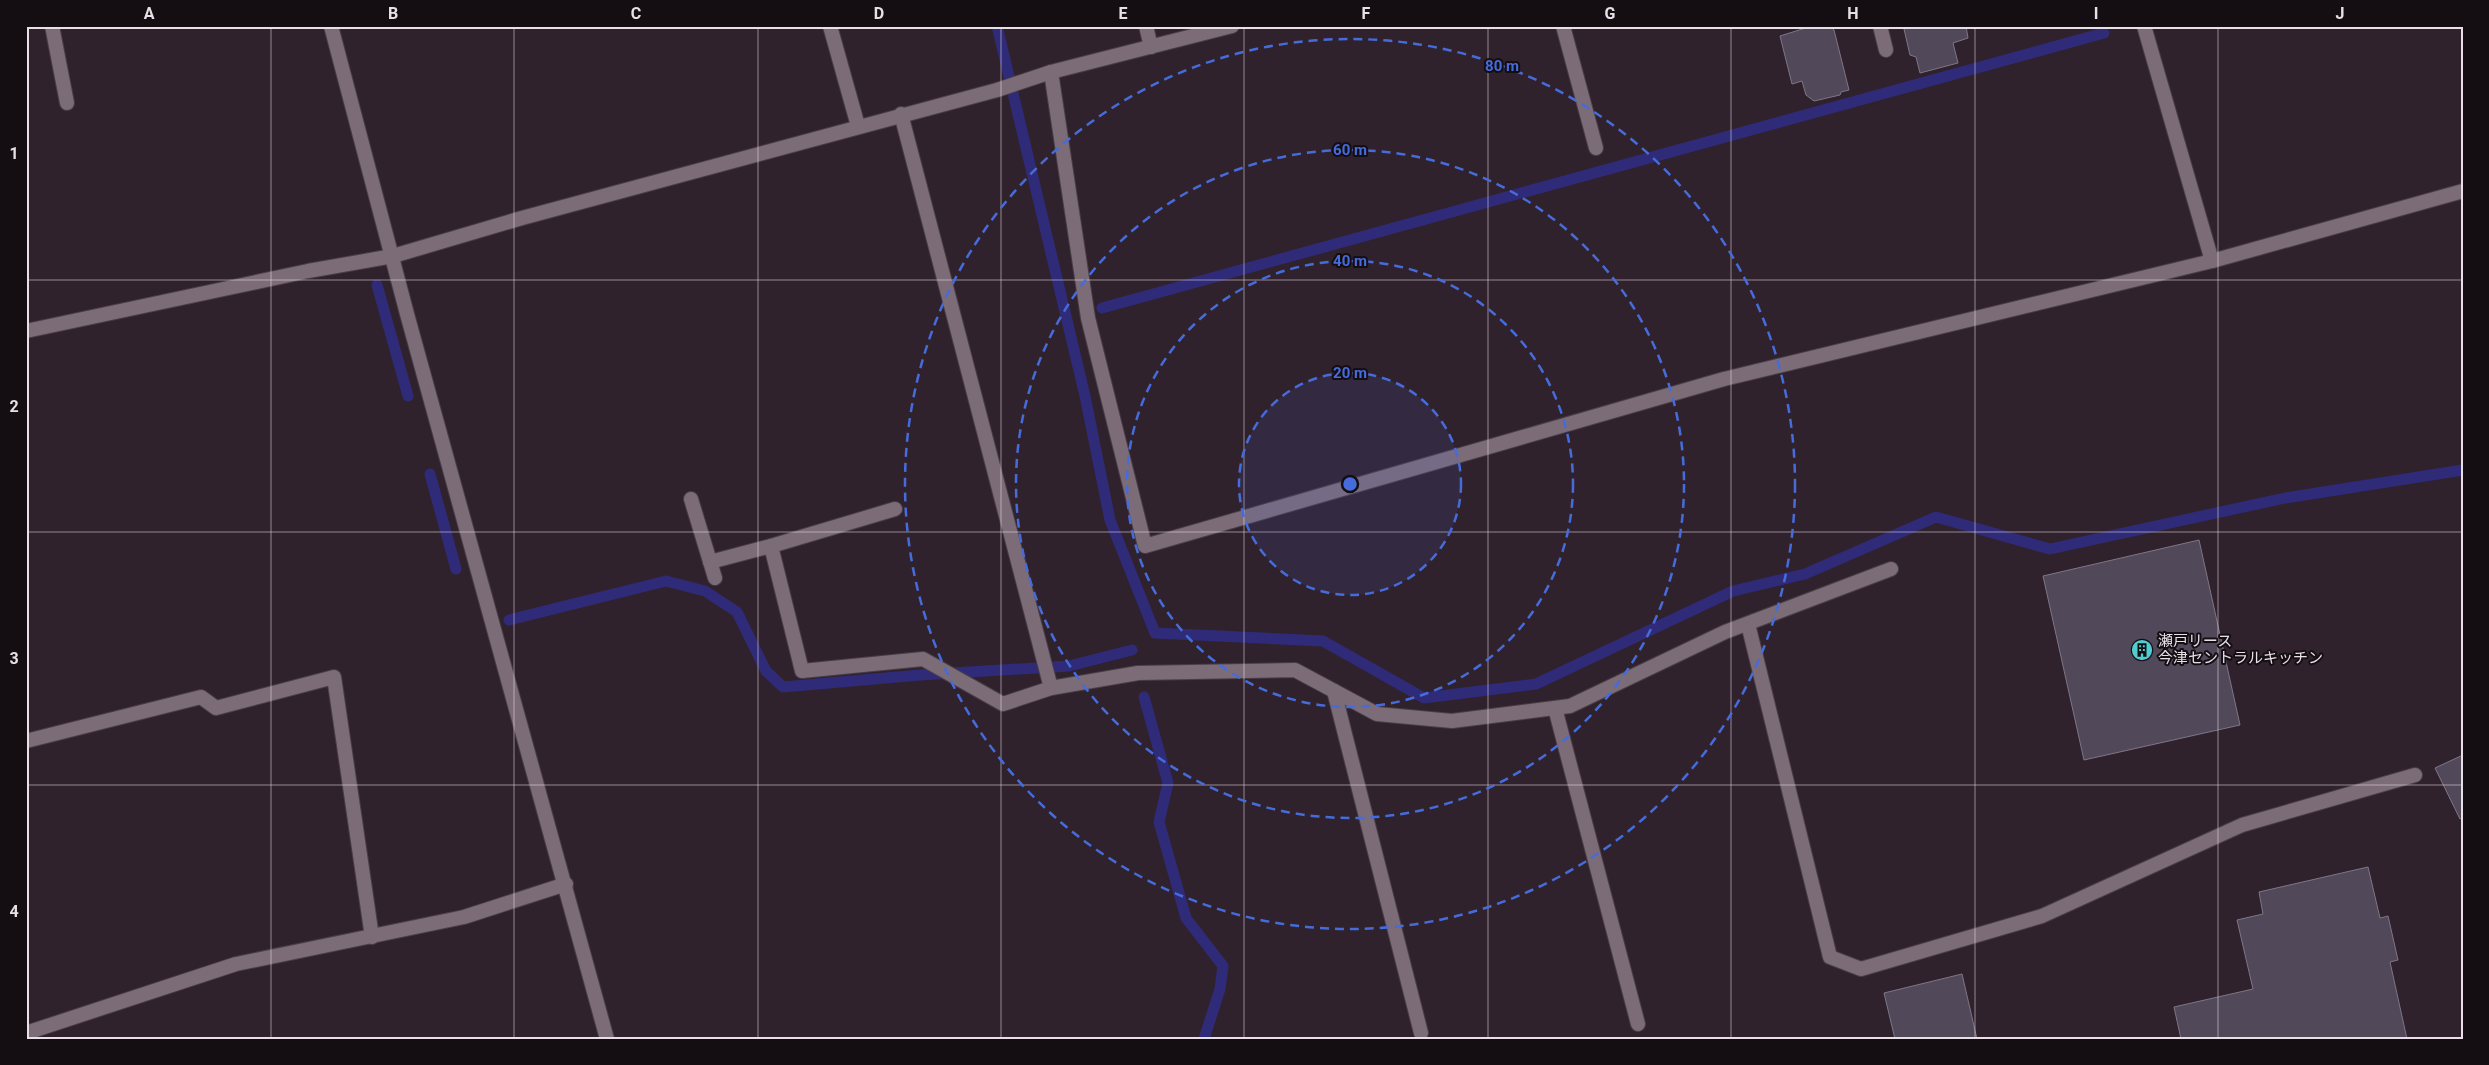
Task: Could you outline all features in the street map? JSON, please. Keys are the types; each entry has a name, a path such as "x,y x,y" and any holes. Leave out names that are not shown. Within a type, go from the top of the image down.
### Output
{"street":[{"path":"52,26 67,103"},
{"path":"331,26 393,256 406,314 608,1039"},
{"path":"830,26 858,126"},
{"path":"1146,26 1151,47"},
{"path":"26,331 308,271 393,256 522,218 901,114 997,90 1051,72 1232,26"},
{"path":"1563,26 1596,148"},
{"path":"1880,26 1886,50"},
{"path":"2144,26 2212,261"},
{"path":"1051,72 1088,318 1145,546 1724,378 2212,261 2463,191"},
{"path":"901,114 1051,688"},
{"path":"691,499 715,578"},
{"path":"710,562 895,509"},
{"path":"771,546 802,671 923,659 1003,704 1051,688 1138,674 1295,670 1377,714 1452,721 1570,706 1725,632 1891,569"},
{"path":"1748,624 1830,957 1861,969 2042,916 2242,825 2415,775"},
{"path":"26,741 201,697 216,708 334,677 372,937"},
{"path":"1334,690 1421,1033"},
{"path":"1555,708 1638,1024"},
{"path":"26,1034 236,964 464,917 566,884"}],"building":[{"path":"1812,26 1830,26 1834,30 1849,90 1841,92 1840,95 1814,101 1806,95 1802,81 1792,84 1780,36"},
{"path":"1917,26 1966,26 1968,38 1953,43 1958,63 1920,73 1916,57 1910,55 1904,29"},
{"name":"瀬戸リース 今津セントラルキッチン","path":"2199,540 2240,725 2084,760 2043,576"},
{"path":"2463,755 2463,817 2460,819 2435,768"},
{"path":"2368,867 2380,918 2388,916 2398,960 2390,962 2407,1039 2181,1039 2174,1007 2253,989 2237,920 2263,914 2259,892"},
{"path":"1962,974 1977,1039 1895,1039 1884,993"}],"waterway":[{"path":"997,26 1085,396 1110,520 1155,633 1323,641 1424,698 1536,684 1733,591 1805,574 1936,517 2050,549 2285,498 2463,470"},
{"path":"1102,308 2104,33"},
{"path":"377,285 408,396"},
{"path":"430,474 456,569"},
{"path":"509,620 666,581 705,591 737,612 766,671 783,687 920,675 1069,666 1132,650"},
{"path":"1144,697 1168,783 1159,822 1186,918 1223,966 1220,989 1204,1039"}],"place":[{"name":"瀬戸リース 今津セントラルキッチン","path":"2142,650"}]}
